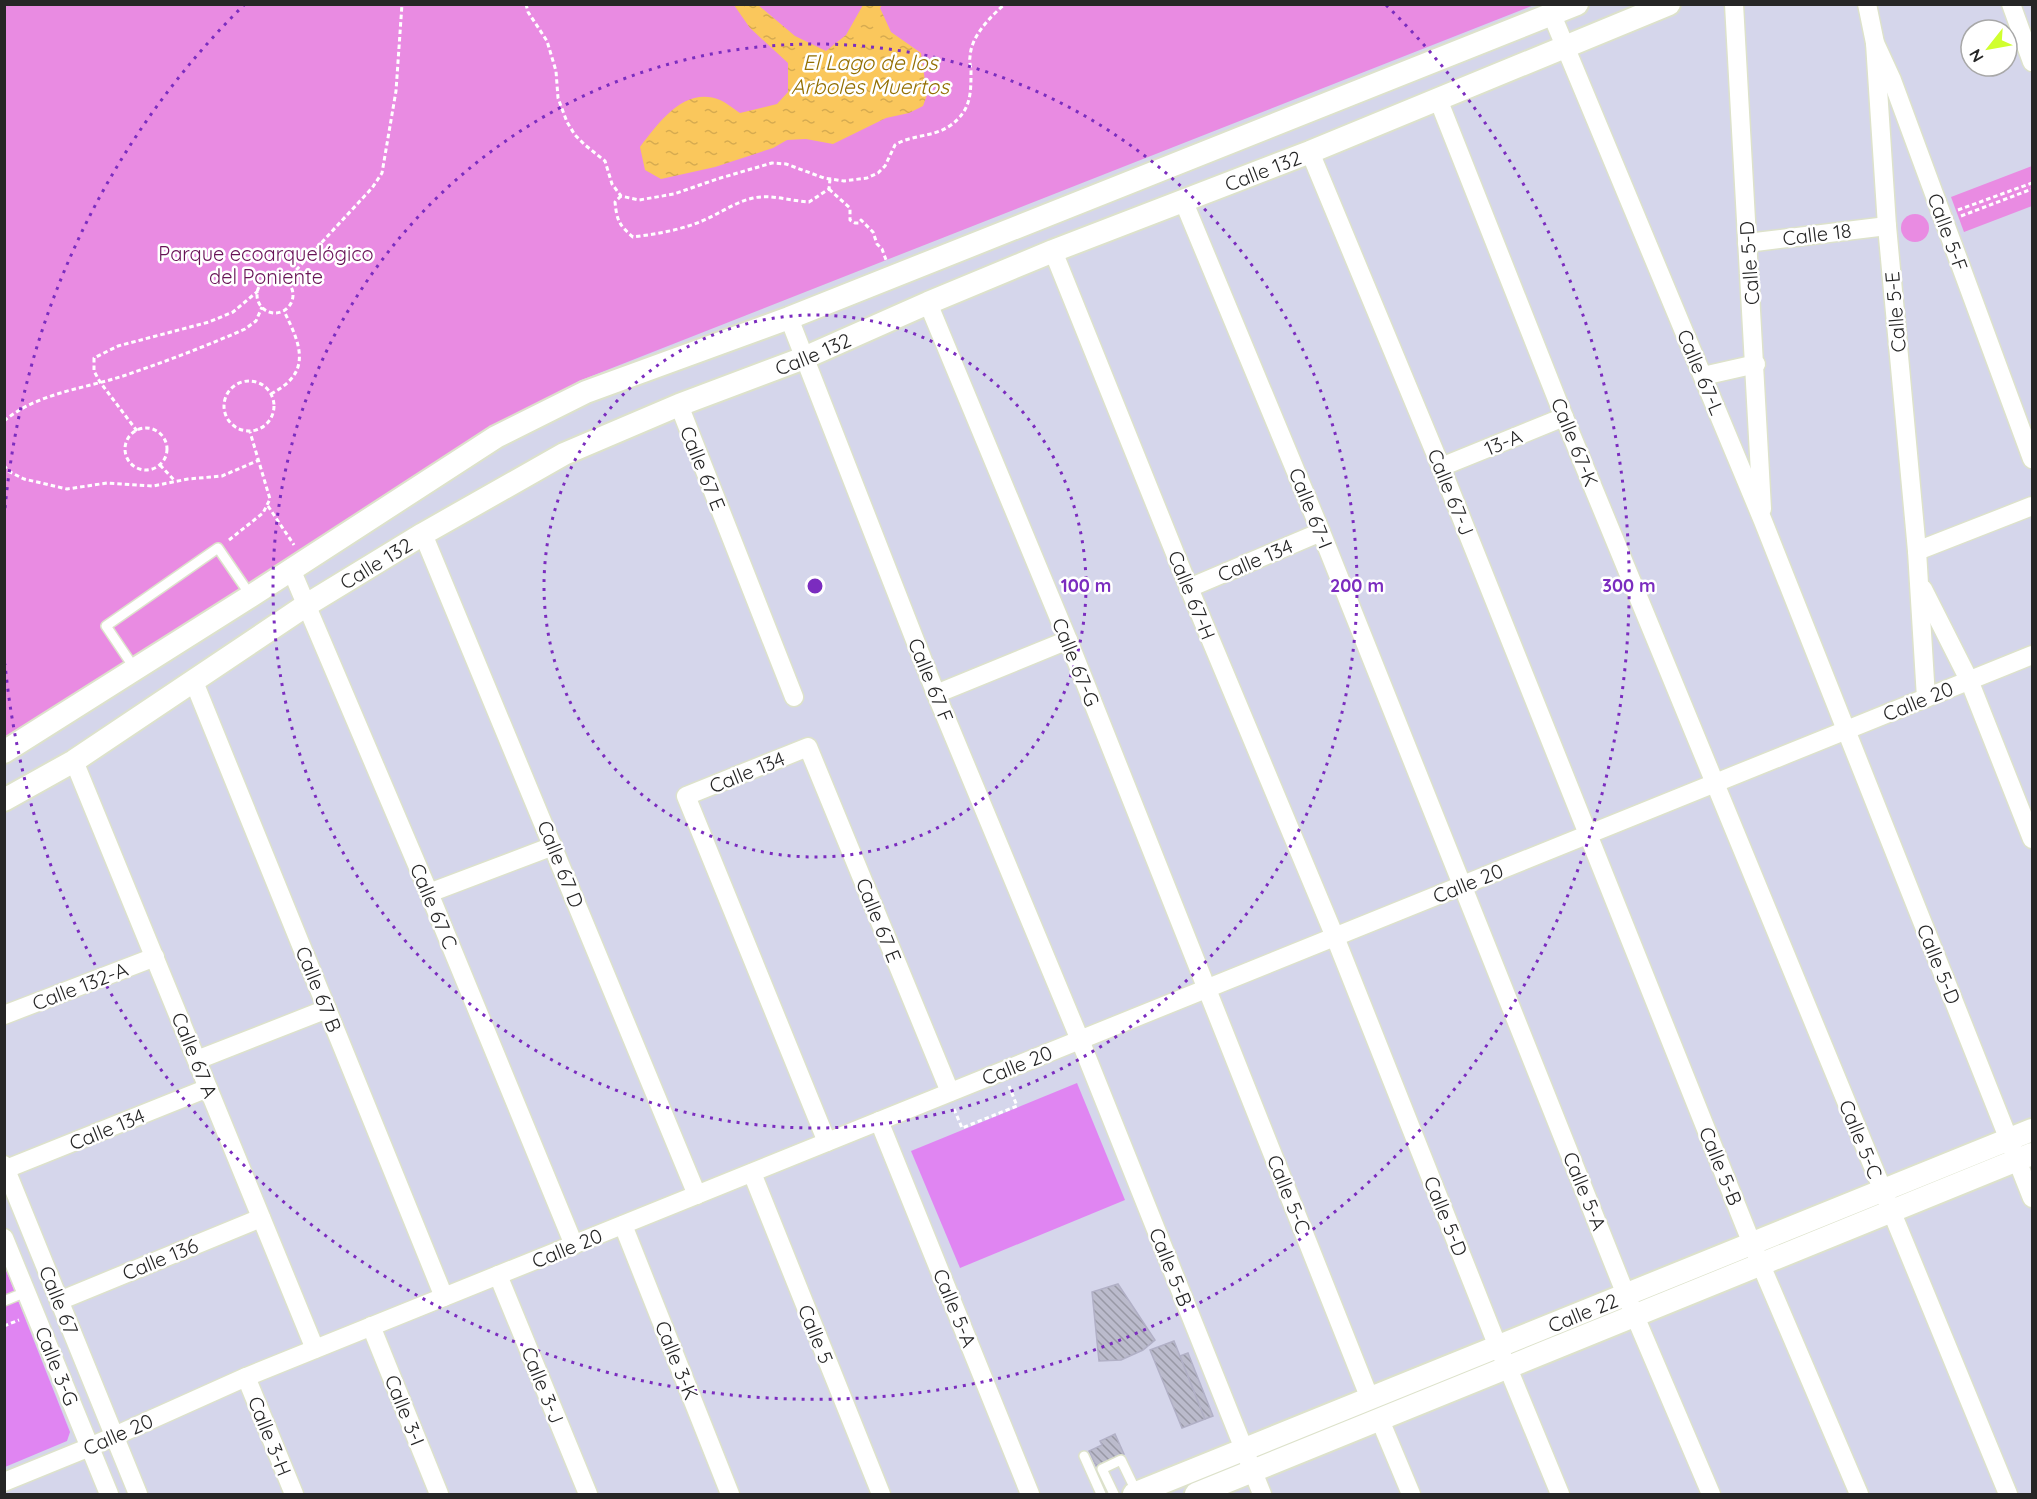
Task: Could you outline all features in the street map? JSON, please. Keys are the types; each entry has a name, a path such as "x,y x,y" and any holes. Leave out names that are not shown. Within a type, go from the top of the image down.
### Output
{"street":[{"name":"Calle 132","path":"4,752 251,596 496,437 586,392 789,318 1577,4"},
{"name":"Calle 132","path":"4,800 75,761 305,606 423,534 564,454 678,405 804,358 1053,251 1310,152 1669,4"},
{"name":"Calle 5-D","path":"1734,4 1756,364 1763,521"},
{"name":"Calle 5-F","path":"1867,4 1875,43 1892,80 2032,459"},
{"path":"2011,4 2032,62"},
{"name":"Calle 67-L","path":"1552,15 1763,521 1847,730"},
{"name":"Calle 5-E","path":"1875,43 1887,226 1917,551 1926,698"},
{"name":"Calle 67-K","path":"1438,99 1564,417 1714,784"},
{"name":"Calle 67-J","path":"1310,152 1441,467 1589,834"},
{"name":"Calle 67-I","path":"1183,200 1321,532 1463,885"},
{"name":"Calle 18","path":"1747,243 1887,226"},
{"name":"Calle 67-H","path":"1053,251 1335,937"},
{"name":"Calle 67-G","path":"928,303 1068,640 1207,989"},
{"name":"Calle 67 F","path":"789,318 936,694 1080,1040"},
{"path":"1703,376 1756,364"},
{"name":"Calle 67 E","path":"678,405 794,697"},
{"name":"13-A","path":"1441,467 1564,417"},
{"path":"1917,551 2032,506"},
{"name":"Calle 134","path":"1190,588 1321,532"},
{"name":"Calle 67 D","path":"423,534 697,1195"},
{"name":"Calle 67 C","path":"298,565 305,606 429,893 574,1245"},
{"name":"Calle 5-E","path":"1919,582 1969,680 2032,839"},
{"path":"936,694 1068,640"},
{"name":"Calle 20","path":"4,1482 90,1447 246,1377 371,1326 879,1121 951,1100 1080,1040 2032,655"},
{"name":"Calle 67 B","path":"194,682 444,1297"},
{"name":"Calle 5-D","path":"1847,730 2020,1151 2032,1198"},
{"name":"Calle 134","path":"808,747 686,796 827,1142"},
{"name":"Calle 67 E","path":"808,747 951,1100"},
{"name":"Calle 67 A","path":"75,761 315,1349"},
{"name":"Calle 5-C","path":"1714,784 2008,1494"},
{"name":"Calle 5-B","path":"1589,834 1756,1254 1859,1494"},
{"path":"429,893 553,846"},
{"name":"Calle 5-A","path":"1463,885 1626,1295 1711,1494"},
{"name":"Calle 5-D","path":"1335,937 1498,1347 1560,1494"},
{"name":"Calle 132-A","path":"4,1015 154,957"},
{"name":"Calle 5-C","path":"1207,989 1370,1399"},
{"path":"197,1060 327,1009"},
{"name":"Calle 5-B","path":"1080,1040 1262,1494"},
{"name":"Calle 134","path":"5,1167 208,1088"},
{"name":"Calle 5-A","path":"879,1121 1030,1494"},
{"name":"Calle 22","path":"1136,1494 1626,1295 1756,1254 2020,1151 2032,1130"},
{"name":"Calle 67","path":"5,1167 114,1436"},
{"name":"Calle 5","path":"752,1173 881,1494"},
{"name":"Calle 136","path":"59,1301 261,1218"},
{"name":"Calle 3-K","path":"623,1225 730,1494"},
{"name":"Calle 3-G","path":"4,1238 109,1494"},
{"name":"Calle 22","path":"1196,1494 1635,1316 1756,1254"},
{"name":"Calle 3-J","path":"498,1275 588,1494"},
{"name":"Calle 3-I","path":"371,1326 439,1494"},
{"name":"Calle 3-H","path":"246,1377 294,1494"},
{"path":"1380,1420 1411,1494"},
{"path":"114,1436 138,1494"}],"lane":[{"path":"136,669 106,626 218,548 251,596"},
{"path":"4,1301 26,1292"},
{"path":"1084,1456 1101,1494"},
{"path":"1114,1494 1102,1469 1122,1460 1136,1494"}],"path":[{"path":"286,281 372,188 382,173 396,91 402,4"},
{"path":"526,4 528,12 547,41 556,71 558,98 567,122 580,140 605,161 612,184 621,196 639,200 674,194 772,163 786,164 830,179 844,181 867,178 878,173 891,157 895,145 903,140 925,137 942,130 963,114 970,101 969,57 973,44 990,17 1005,4"},
{"path":"829,189 830,179"},
{"path":"1955,212 2032,183"},
{"path":"621,196 615,202 620,226 633,237 702,222 751,198 765,196 809,202 829,189"},
{"path":"829,189 850,208 850,220 859,223 861,219 873,232 885,257"},
{"path":"1957,217 2032,189"},
{"path":"137,431 100,382 94,371 94,358 118,346 209,322 233,312 270,278 276,277 291,286 292,303 284,311 272,313 262,307 258,291"},
{"path":"4,421 25,406 171,358 245,330 256,321 262,307"},
{"path":"271,394 291,380 299,367 300,354 295,333 284,311"},
{"path":"251,380 260,382 271,394 274,402 271,419 266,425 250,432 234,427 224,413 225,397 235,384 251,380"},
{"path":"143,429 156,431 165,440 167,453 160,465 147,470 140,469 129,460 126,446 128,440 137,431 143,429"},
{"path":"218,548 268,507 270,499 250,432"},
{"path":"4,465 9,471 24,479 67,489 107,483 153,486 222,476 259,460"},
{"path":"160,465 176,481"},
{"path":"268,507 298,565"},
{"path":"951,1100 962,1128 1017,1106 1008,1084"},
{"path":"4,1326 20,1319"}],"green space":[{"name":"Parque ecoarquelógico del Poniente","path":"5,5 1534,5 579,381 527,410 5,743"},
{"path":"2032,166 2032,206 1964,232 1951,197"},
{"path":"1915,214 1925,218 1929,228 1925,238 1915,242 1905,238 1901,228 1905,218"}],"shaded area":[{"path":"1077,1083 1125,1200 960,1268 911,1151"},
{"path":"4,1265 70,1432 67,1441 5,1467"}],"water":[{"name":"El Lago de los Arboles Muertos","path":"734,5 758,5 795,36 826,51 846,35 863,5 882,5 880,8 891,32 921,53 927,95 923,106 909,113 886,118 833,144 806,139 787,140 773,148 715,167 661,179 645,170 640,147 664,117 684,102 707,97 723,101 740,113 777,104 788,92 788,63 750,28"}],"building":[{"path":"1118,1284 1155,1340 1143,1350 1121,1360 1099,1361 1092,1292"},
{"path":"1174,1341 1205,1419 1182,1428 1150,1350"},
{"path":"1188,1353 1213,1416 1205,1419 1180,1356"},
{"path":"1115,1434 1124,1454 1096,1466 1089,1451 1102,1445 1100,1441"}]}
